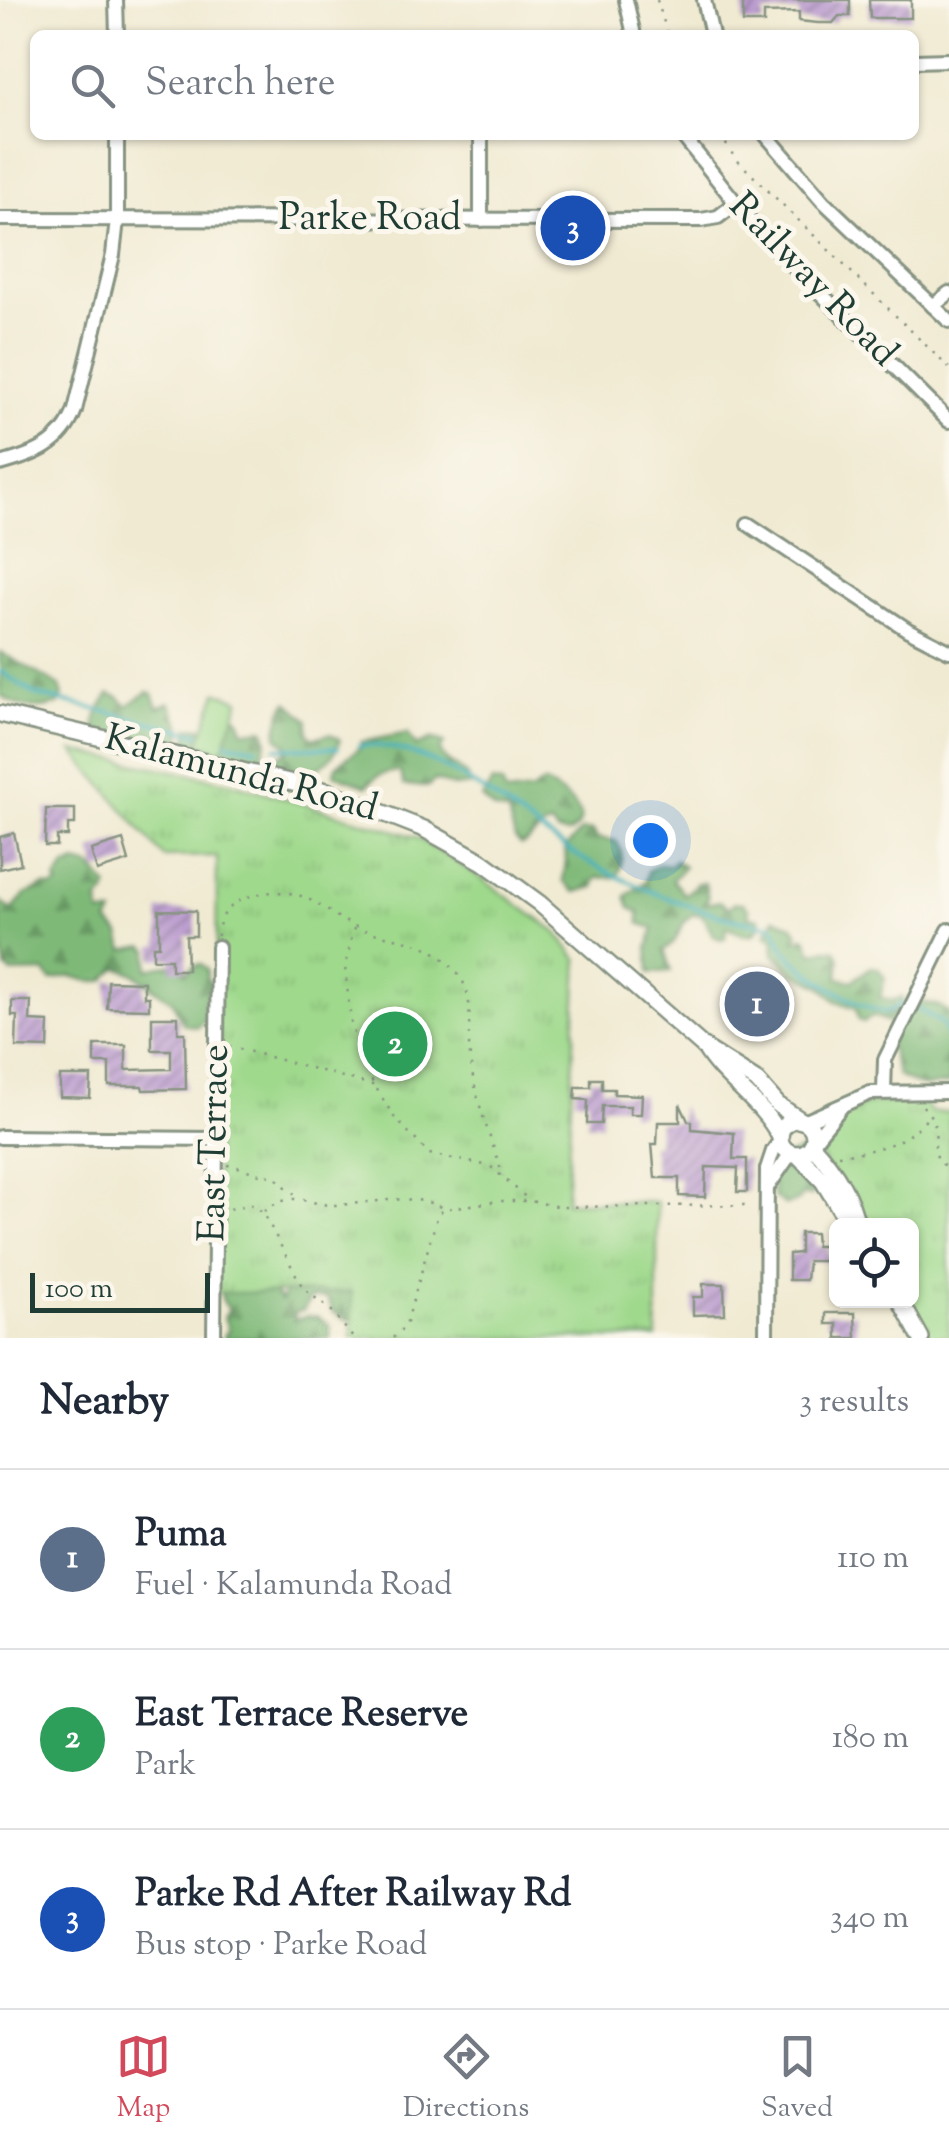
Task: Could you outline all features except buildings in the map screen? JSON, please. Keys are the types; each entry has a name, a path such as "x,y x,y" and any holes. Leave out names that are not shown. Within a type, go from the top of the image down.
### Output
{"main road":[{"name":"Kalamunda Road","path":"0,714 326,792 424,830 483,862 548,910 704,1048 757,1081 778,1106 803,1121"},
{"name":"Kalamunda Road","path":"704,1048 717,1068 842,1186 853,1218"},
{"path":"803,1121 811,1128 796,1145 786,1123 803,1121"},
{"path":"904,1308 921,1338"}],"street":[{"path":"116,0 116,30"},
{"path":"626,0 633,30"},
{"path":"704,0 711,30"},
{"path":"919,61 949,60"},
{"path":"0,464 50,445 69,425 110,270 116,220 116,140"},
{"path":"481,140 481,220"},
{"name":"Railway Road","path":"686,140 735,204 949,422"},
{"path":"770,140 823,201 949,320"},
{"name":"Parke Road","path":"0,219 710,219 735,204"},
{"path":"933,306 949,293"},
{"path":"748,524 908,630 949,651"},
{"path":"884,1091 885,1060 949,930"},
{"name":"East Terrace","path":"214,1338 218,947"},
{"path":"803,1121 847,1101 884,1091 949,1092"},
{"path":"766,1338 768,1187 796,1145 847,1101"},
{"path":"0,1137 216,1139"}],"path":[{"path":"657,0 666,30"},
{"path":"723,140 735,158 949,368"},
{"path":"218,947 218,924 226,910 243,898 255,896 300,896 384,938 428,946 460,977 471,1004 470,1051 477,1104 503,1176"},
{"path":"354,926 345,967 351,1023 364,1070 394,1117 429,1154 490,1166 530,1201"},
{"path":"217,1042 377,1086"},
{"path":"920,1100 933,1121 932,1140 938,1158 949,1169"},
{"path":"831,1156 884,1148 917,1130 929,1116"},
{"path":"216,1164 240,1166 256,1176 274,1176 299,1200"},
{"path":"263,1212 266,1207 299,1200 331,1205 389,1200 435,1203 444,1209"},
{"path":"394,1338 406,1325 438,1214 444,1209 499,1201 530,1201 560,1207 752,1205"},
{"path":"216,1210 250,1204 263,1212 303,1288 333,1312 353,1338"}],"green space":[{"path":"0,652 60,686 63,696 59,704 28,707 0,695"},
{"path":"148,692 153,694 158,708 170,703 182,728 180,742 172,744 164,736 150,746 133,740 127,731 112,738 95,730 96,717 109,694 119,697 127,706"},
{"path":"217,692 240,700 222,751 199,743"},
{"path":"288,702 308,720 308,733 313,738 330,734 340,740 330,758 304,774 274,770 273,760 288,750 277,737"},
{"path":"234,715 244,731 264,729 267,740 260,763 253,765 190,752 186,746 189,728 201,727 225,740 225,731"},
{"path":"408,733 416,746 432,739 444,743 440,751 443,756 465,774 471,785 454,787 435,780 427,787 404,785 400,772 395,772 378,777 367,786 334,774 337,765 360,748 361,742"},
{"path":"73,751 229,782 416,837 556,932 578,960 566,1202 657,1202 657,1338 352,1338 352,1292 215,1293 217,856 164,857"},
{"path":"492,782 502,784 506,794 532,791 544,783 575,806 580,821 577,828 568,834 547,826 521,845 515,839 508,813 495,810 482,798"},
{"path":"593,830 597,838 616,841 622,864 616,877 596,878 594,887 575,892 563,881 565,849 581,831"},
{"path":"675,860 684,867 672,880 685,895 697,883 705,883 708,898 704,904 720,901 728,908 743,903 749,909 748,917 759,918 760,926 754,934 744,935 727,927 725,938 720,939 713,935 702,915 693,914 664,950 671,971 650,973 648,948 654,929 639,923 639,912 630,908 626,896 646,881 648,871"},
{"path":"76,863 92,867 108,887 99,900 100,914 113,914 108,923 120,934 124,950 144,946 149,950 148,969 173,965 186,973 201,964 207,969 207,980 213,984 204,1003 208,1014 198,1027 183,1024 172,1000 125,970 117,968 103,981 89,981 71,976 51,980 45,972 11,973 6,968 0,901 12,910 25,895 44,886 58,885 56,880 66,866"},
{"path":"775,918 793,926 798,933 794,940 806,937 812,953 836,950 840,959 838,978 852,981 871,967 878,968 885,978 880,997 890,1001 902,997 898,1016 889,1022 874,1016 863,1022 856,1008 836,1001 821,986 794,973 774,955 773,938 766,935"},
{"path":"922,1002 949,1012 949,1084 922,1086 898,1076 888,1041 892,1028"},
{"path":"881,1102 924,1103 931,1112 949,1112 949,1338 921,1338 904,1308 919,1308 919,1218 853,1218 813,1142 827,1125 859,1107"},
{"path":"804,1150 815,1165 815,1191 812,1196 802,1195 786,1205 774,1197 770,1167 777,1159"},
{"path":"344,1242 359,1316 347,1320 333,1312 327,1298 310,1298 304,1310 295,1313 294,1321 309,1316 317,1318 330,1327 330,1338 224,1338 229,1332 224,1317 229,1310 221,1288 273,1292 282,1301 285,1288"}],"waterway":[{"path":"0,671 36,695 199,734"},
{"path":"226,743 257,748"},
{"path":"359,746 389,747 451,771 568,850 635,885 705,911 773,926 784,948 804,968 862,1005 888,1012 904,1003"},
{"path":"276,748 338,748"},
{"path":"918,1009 942,1023 949,1040"}],"place":[{"name":"Parke Rd After Railway Rd","path":"573,228"},
{"name":"Puma","path":"757,1004"},
{"name":"East Terrace Reserve","path":"395,1044"}]}
